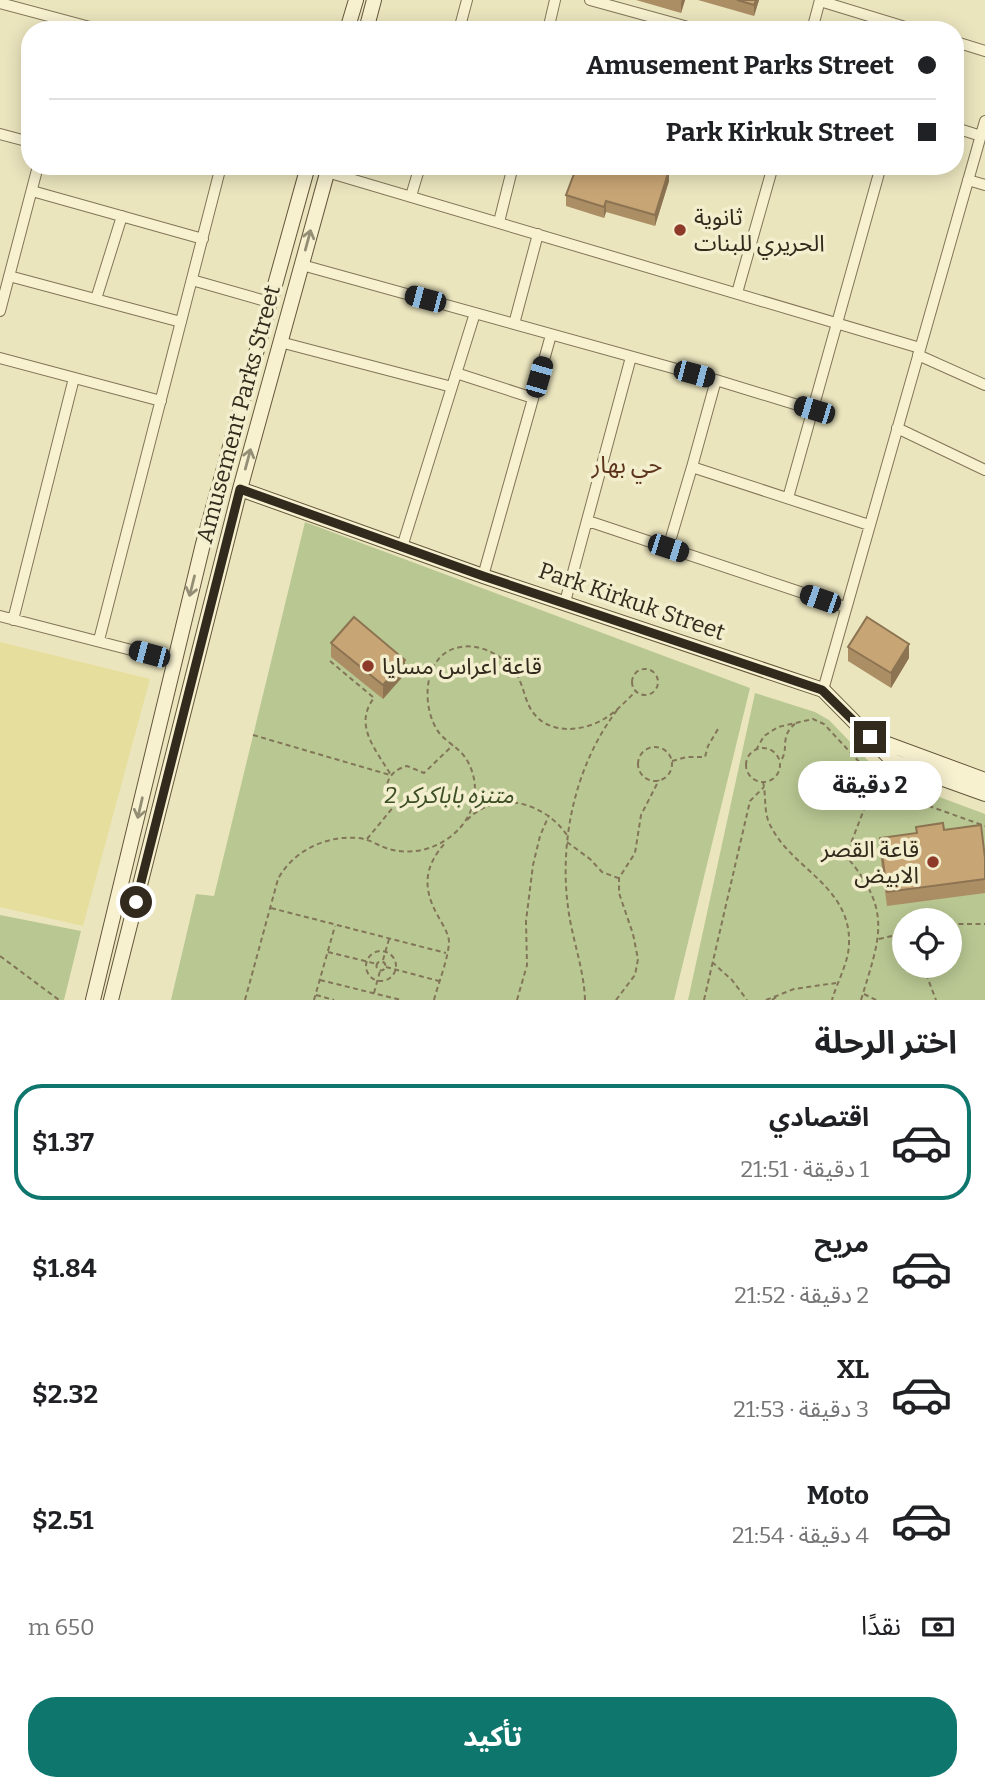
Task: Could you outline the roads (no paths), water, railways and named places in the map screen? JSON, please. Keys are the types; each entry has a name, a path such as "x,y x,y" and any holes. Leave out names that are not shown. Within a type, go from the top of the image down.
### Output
{"main road":[{"path":"350,21 356,0"},
{"path":"368,21 374,0"},
{"name":"Amusement Parks Street","path":"93,1000 203,544 305,175"},
{"name":"Amusement Parks Street","path":"111,1000 240,489 326,175"},
{"path":"241,403 262,408"},
{"name":"Park Kirkuk Street","path":"240,489 483,576 822,690 893,761 985,794"},
{"path":"870,737 985,780"},
{"path":"153,750 173,754"}],"street":[{"path":"461,21 467,0"},
{"path":"550,21 555,0"},
{"path":"590,0 624,4 673,21"},
{"path":"814,21 820,0 886,21"},
{"path":"0,3 59,21"},
{"path":"964,44 985,51"},
{"path":"822,690 985,121"},
{"path":"964,131 981,136"},
{"path":"0,134 21,140"},
{"path":"0,311 2,294 36,175"},
{"path":"99,640 219,175"},
{"path":"346,175 838,323 919,351 985,385"},
{"path":"411,196 417,175"},
{"path":"499,222 511,175"},
{"path":"737,293 770,175"},
{"path":"788,498 879,175"},
{"path":"968,180 985,185"},
{"path":"32,191 202,239"},
{"path":"96,299 122,216"},
{"path":"514,324 538,234"},
{"path":"302,265 716,380 814,410"},
{"path":"9,276 181,322"},
{"path":"192,280 269,302"},
{"path":"402,547 475,313"},
{"path":"483,576 551,335"},
{"path":"280,342 452,387"},
{"path":"565,602 631,357"},
{"path":"0,358 160,401"},
{"path":"456,373 533,398"},
{"path":"13,620 74,378"},
{"path":"668,548 716,380"},
{"path":"897,428 985,470"},
{"path":"692,467 869,525"},
{"path":"588,522 845,607"},
{"path":"0,616 174,661"}],"place":[{"name":"ثانوية الحريري للبنات","path":"680,230"},
{"name":"قاعة اعراس مسايا","path":"368,666"},
{"name":"قاعة القصر الابيض","path":"933,862"}],"district":[{"name":"حي بهار","path":"627,465"}],"park label":[{"name":"متنزه باباكركر 2","path":"449,795"}]}
